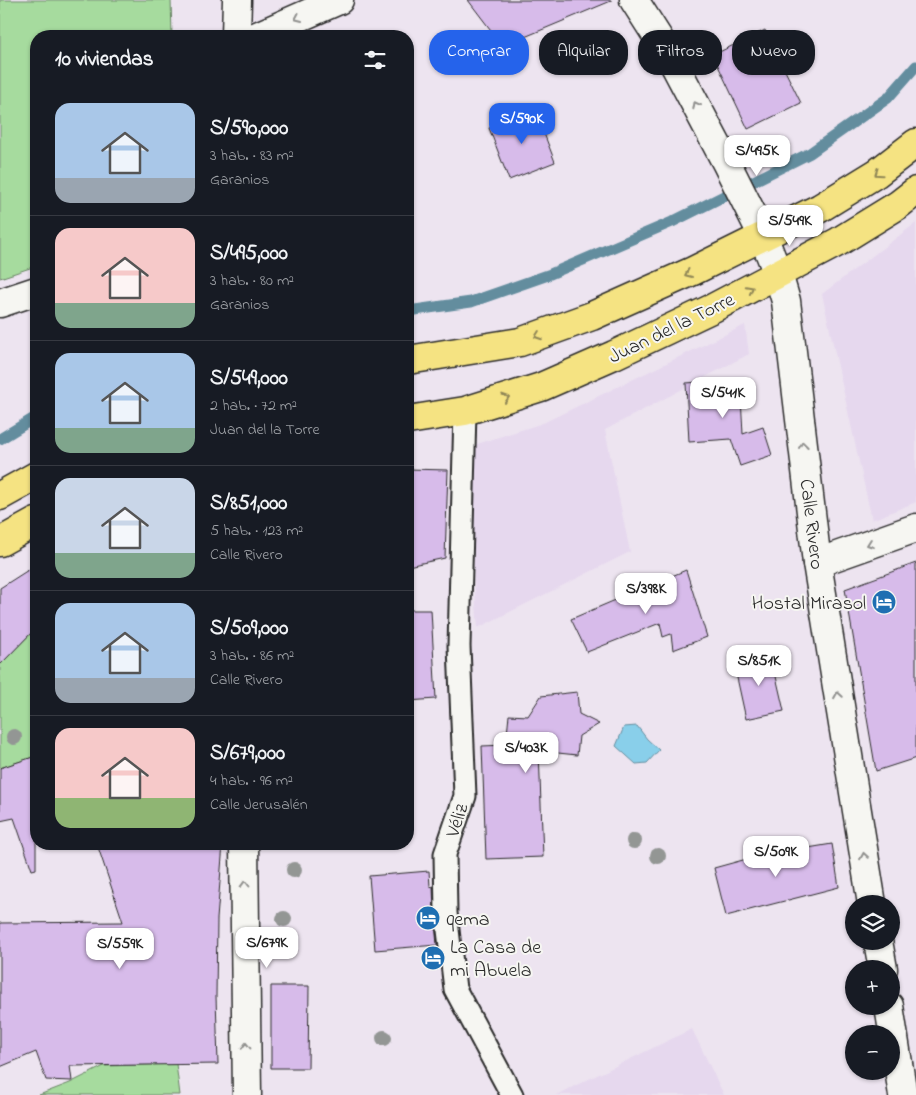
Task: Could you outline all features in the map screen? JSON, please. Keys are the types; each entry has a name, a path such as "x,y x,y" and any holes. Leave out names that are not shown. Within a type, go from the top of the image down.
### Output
{"main road":[{"name":"Juan del la Torre","path":"414,359 520,342 592,316 693,271 820,208 877,174 916,143"},
{"name":"Juan del la Torre","path":"414,419 465,411 541,387 605,359 713,308 838,242 898,205 916,191"},
{"path":"0,496 30,479"},
{"path":"0,542 30,525"}],"street":[{"path":"236,30 237,0"},
{"path":"271,30 339,0"},
{"name":"Calle Rivero","path":"634,0 671,58 727,164 763,236 786,301 817,563 871,895"},
{"path":"0,303 30,293"},
{"path":"817,563 916,528"},
{"path":"244,850 247,1095"},
{"path":"890,1015 903,1095"}],"lane":[{"name":"Véliz","path":"465,411 459,646 465,796 445,854 446,913 456,990 512,1095"}],"shaded area":[{"path":"916,223 916,502 872,520 822,294"},
{"path":"745,325 749,354 605,430 630,552 478,628 474,580 474,445 543,423"},
{"path":"692,1029 724,1095 556,1095"}],"green space":[{"path":"0,0 171,0 172,30 30,30 30,268 0,278"},
{"path":"30,634 30,758 0,768 0,665"},
{"path":"176,1064 180,1095 39,1095 70,1083 104,1066"}],"water":[{"path":"637,726 659,750 647,763 636,764 616,746 624,727"}],"building":[{"path":"468,0 611,0 529,35 529,30 491,30"},
{"path":"732,46 732,75 787,75 801,103 748,129 722,74 722,51"},
{"path":"535,110 555,162 509,180 489,128"},
{"path":"740,379 743,434 763,427 772,455 740,466 731,439 689,442 686,383"},
{"path":"414,469 448,470 445,558 414,565"},
{"path":"916,563 916,758 876,771 845,589"},
{"path":"30,569 30,634 0,665 0,588"},
{"path":"686,570 707,637 673,650 671,634 663,637 660,623 587,652 571,619"},
{"path":"414,610 431,610 436,699 414,701"},
{"path":"771,655 784,711 746,719 734,664"},
{"path":"577,692 579,714 599,724 579,736 577,755 539,751 543,857 486,859 482,746 506,745 509,715 528,716 541,696"},
{"path":"30,758 30,850 36,850 36,869 32,870 14,818 0,821 0,768"},
{"path":"832,844 839,887 726,916 714,868 754,857"},
{"path":"99,850 223,850 217,919 216,996 218,1064 70,1066 72,1081 46,1080 36,1052 0,1067 0,923 123,922"},
{"path":"429,871 430,887 433,886 437,945 375,950 369,876"},
{"path":"271,986 309,986 308,1068 271,1068"}],"waterway":[{"path":"414,310 471,302 548,275 672,222 810,153 888,98 916,66"},
{"path":"0,439 30,421"}],"place":[{"name":"Hostal Mirasol","path":"884,602"},
{"name":"qema","path":"428,918"},
{"name":"La Casa de mi Abuela","path":"433,958"}]}
